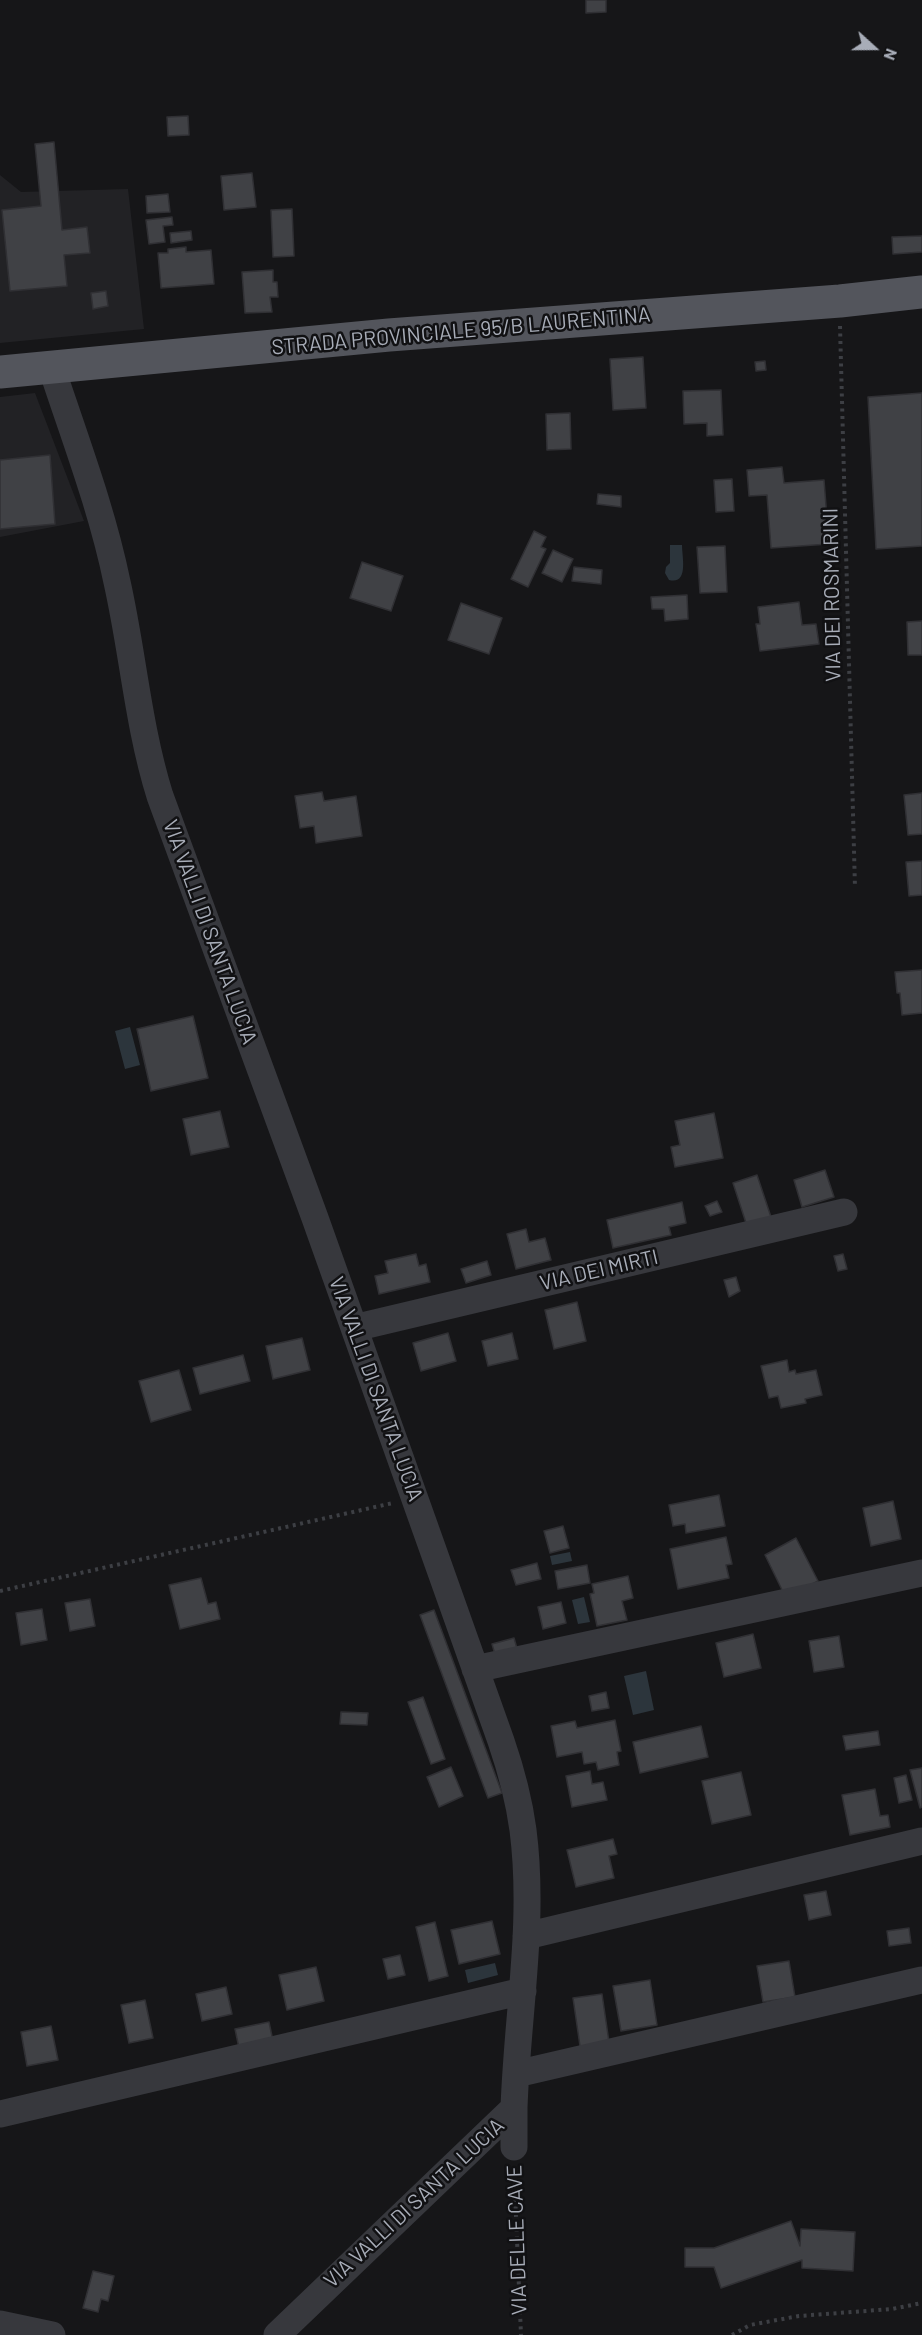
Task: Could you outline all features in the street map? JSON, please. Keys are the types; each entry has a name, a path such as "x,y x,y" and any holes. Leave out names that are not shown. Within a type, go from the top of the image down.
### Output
{"main road":[{"name":"STRADA PROVINCIALE 95/B LAURENTINA","path":"0,372 52,369 388,335 840,301 922,292"}],"street":[{"name":"VIA VALLI DI SANTA LUCIA","path":"52,369 114,565 143,732 157,787 354,1328 504,1750 519,1807 525,1859 526,1936 514,2108 277,2335"},
{"name":"VIA DEI MIRTI","path":"354,1328 844,1212"},
{"path":"475,1669 922,1573"},
{"path":"526,1936 922,1841"},
{"path":"516,2074 922,1980"},
{"path":"0,2114 523,1991"},
{"name":"VIA DELLE CAVE","path":"513,2147 514,2108"},
{"path":"0,2324 52,2335"}],"path":[{"name":"VIA DEI ROSMARINI","path":"840,301 855,888"},
{"path":"0,1591 415,1498"},
{"name":"VIA DELLE CAVE","path":"513,2147 521,2335"},
{"path":"732,2335 750,2325 799,2316 892,2310 922,2303"}],"shaded area":[{"path":"0,175 21,192 128,189 144,329 0,343"},
{"path":"35,393 84,521 0,537 0,397"},
{"path":"670,545 682,545 682,574 675,580 669,580 665,573 670,563"},
{"path":"130,1027 140,1065 125,1069 115,1031"},
{"path":"570,1552 572,1561 552,1565 550,1556"},
{"path":"584,1597 590,1622 578,1624 572,1600"},
{"path":"646,1671 654,1710 633,1715 624,1676"},
{"path":"495,1963 498,1975 468,1983 465,1970"}],"building":[{"path":"586,0 606,0 606,12 586,13"},
{"path":"188,116 189,135 168,136 167,117"},
{"path":"54,142 62,230 87,227 90,253 64,255 67,286 10,291 2,210 41,206 35,144"},
{"path":"252,173 256,207 224,210 221,176"},
{"path":"168,194 170,212 147,213 146,196"},
{"path":"292,209 294,256 273,257 271,210"},
{"path":"172,217 173,225 163,226 165,242 149,244 146,220"},
{"path":"191,231 192,240 171,243 170,233"},
{"path":"922,236 922,252 893,254 892,237"},
{"path":"186,247 186,252 211,250 214,284 161,288 158,253 168,253 168,249"},
{"path":"273,270 273,282 277,282 278,297 270,297 272,312 245,313 242,272"},
{"path":"106,291 108,306 93,309 91,293"},
{"path":"643,357 646,408 613,410 610,359"},
{"path":"765,361 766,370 756,371 755,362"},
{"path":"721,390 723,435 707,436 707,423 684,424 683,391"},
{"path":"922,393 922,546 876,549 868,397"},
{"path":"570,413 571,449 547,450 546,414"},
{"path":"50,455 55,524 0,529 0,460"},
{"path":"782,467 784,483 824,480 829,544 771,548 767,495 749,496 747,470"},
{"path":"732,479 734,511 716,512 714,480"},
{"path":"598,494 621,496 621,507 597,504"},
{"path":"534,531 546,537 541,547 546,549 528,587 511,579"},
{"path":"725,546 727,592 700,593 697,547"},
{"path":"553,550 573,559 562,582 542,573"},
{"path":"362,562 403,576 391,611 350,598"},
{"path":"574,567 602,570 601,584 572,581"},
{"path":"687,595 688,619 665,621 664,609 652,609 651,597"},
{"path":"799,602 802,625 816,624 819,644 760,651 756,624 760,624 758,607"},
{"path":"461,603 502,618 489,654 448,640"},
{"path":"922,621 922,655 908,655 907,622"},
{"path":"322,792 324,801 356,796 362,836 316,843 314,826 300,828 295,796"},
{"path":"922,793 922,834 908,835 904,795"},
{"path":"922,861 922,895 909,896 906,862"},
{"path":"922,970 922,1013 902,1015 895,972"},
{"path":"193,1016 208,1078 151,1091 137,1029"},
{"path":"220,1111 229,1147 191,1155 183,1119"},
{"path":"714,1113 723,1158 675,1167 671,1147 680,1145 675,1121"},
{"path":"825,1170 834,1197 802,1207 794,1180"},
{"path":"757,1175 771,1217 747,1226 733,1183"},
{"path":"717,1201 722,1212 710,1216 705,1206"},
{"path":"682,1202 686,1223 669,1227 671,1235 613,1248 607,1220"},
{"path":"526,1229 529,1242 545,1238 551,1260 516,1269 507,1234"},
{"path":"416,1254 419,1266 426,1264 430,1282 379,1294 375,1276 388,1273 385,1261"},
{"path":"843,1254 847,1269 838,1271 834,1256"},
{"path":"487,1261 491,1275 466,1283 461,1269"},
{"path":"736,1277 740,1291 729,1297 724,1280"},
{"path":"577,1302 586,1341 554,1349 545,1310"},
{"path":"448,1333 456,1361 421,1371 413,1343"},
{"path":"512,1333 518,1359 488,1366 482,1341"},
{"path":"302,1338 310,1370 273,1379 266,1346"},
{"path":"243,1355 250,1381 200,1394 193,1368"},
{"path":"787,1360 789,1372 795,1370 796,1374 816,1370 822,1395 805,1399 806,1403 781,1408 778,1396 769,1398 761,1366"},
{"path":"179,1370 191,1410 151,1422 139,1381"},
{"path":"719,1495 725,1526 686,1533 685,1524 673,1526 669,1505"},
{"path":"893,1501 901,1539 871,1546 863,1508"},
{"path":"563,1526 569,1548 550,1553 544,1531"},
{"path":"726,1537 732,1564 726,1565 729,1578 678,1589 670,1549"},
{"path":"796,1538 818,1581 786,1598 765,1555"},
{"path":"537,1563 541,1579 516,1585 511,1570"},
{"path":"587,1565 590,1583 558,1589 555,1571"},
{"path":"628,1576 633,1598 622,1601 627,1620 597,1626 590,1594 594,1593 592,1584"},
{"path":"201,1578 208,1604 216,1602 220,1619 180,1629 169,1585"},
{"path":"90,1599 95,1626 70,1631 65,1603"},
{"path":"561,1602 566,1623 543,1629 538,1607"},
{"path":"42,1609 47,1640 21,1645 16,1613"},
{"path":"434,1610 502,1793 488,1798 420,1615"},
{"path":"753,1634 761,1668 724,1677 716,1643"},
{"path":"839,1636 844,1667 814,1672 809,1641"},
{"path":"514,1638 518,1652 496,1658 492,1644"},
{"path":"606,1692 609,1708 592,1711 589,1696"},
{"path":"423,1697 445,1759 431,1764 408,1702"},
{"path":"341,1712 368,1713 367,1725 340,1724"},
{"path":"615,1720 621,1751 617,1752 619,1765 598,1770 596,1762 584,1764 582,1752 557,1757 551,1726 575,1721 577,1728"},
{"path":"701,1726 708,1757 640,1773 633,1742"},
{"path":"878,1731 880,1745 846,1750 843,1736"},
{"path":"451,1767 463,1796 439,1807 427,1777"},
{"path":"922,1768 922,1807 920,1808 910,1770"},
{"path":"590,1771 592,1784 603,1782 607,1800 572,1807 566,1776"},
{"path":"741,1772 751,1815 712,1824 702,1781"},
{"path":"906,1775 912,1800 899,1803 894,1778"},
{"path":"875,1789 880,1816 888,1815 890,1827 850,1835 842,1795"},
{"path":"613,1839 617,1854 609,1856 614,1878 576,1887 567,1850"},
{"path":"826,1891 831,1915 809,1920 804,1895"},
{"path":"492,1921 500,1954 459,1964 451,1930"},
{"path":"435,1922 448,1976 429,1981 416,1927"},
{"path":"909,1928 911,1943 889,1946 887,1931"},
{"path":"400,1955 405,1975 388,1979 383,1959"},
{"path":"789,1961 795,1997 763,2002 757,1966"},
{"path":"316,1967 324,2001 287,2010 279,1975"},
{"path":"650,1980 657,2025 621,2031 613,1986"},
{"path":"226,1987 232,2014 202,2021 196,1994"},
{"path":"602,1994 610,2049 581,2053 573,1998"},
{"path":"145,2000 153,2038 129,2043 121,2005"},
{"path":"269,2022 273,2041 239,2048 235,2029"},
{"path":"51,2026 58,2060 27,2066 21,2032"},
{"path":"791,2221 800,2246 801,2229 855,2232 853,2271 802,2268 802,2260 721,2288 714,2267 685,2267 685,2248 714,2248"},
{"path":"93,2271 114,2276 108,2301 101,2299 98,2312 83,2308"}]}
